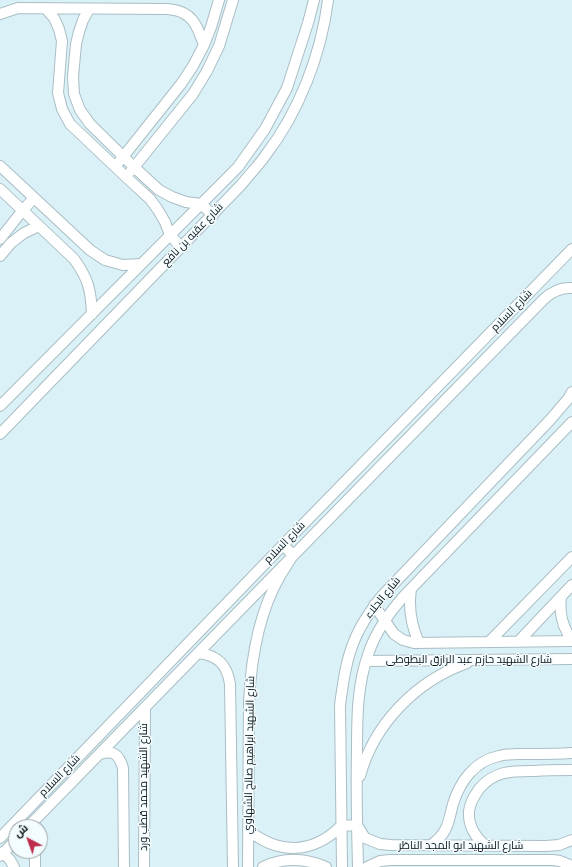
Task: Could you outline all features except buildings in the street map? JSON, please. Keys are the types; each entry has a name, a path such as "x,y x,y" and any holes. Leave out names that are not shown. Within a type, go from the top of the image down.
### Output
{"street":[{"path":"115,167 182,84 204,45 219,0"},
{"path":"126,177 192,94 207,71 219,46 233,0"},
{"name":"شارع عقبه بن نافع","path":"0,406 238,167 265,129 286,88 308,23 314,0"},
{"name":"شارع عقبه بن نافع","path":"0,434 213,215 266,156 286,124 303,90 317,55 326,19 328,0"},
{"path":"0,14 18,8 46,9 69,4 89,9 168,9 182,12 193,20 204,45"},
{"path":"46,9 54,18 62,41 58,93 62,109 70,124 150,199 165,222 170,235 181,247"},
{"path":"89,9 83,20 76,44 73,77 74,94 80,110 90,124 159,190 186,202 201,204 213,215"},
{"path":"0,166 90,250 106,260 123,265 141,264"},
{"path":"0,189 74,259 81,268 91,296 92,314"},
{"path":"0,239 34,198"},
{"path":"0,256 11,243 20,236 39,226"},
{"name":"شارع السلام","path":"0,838 572,249"},
{"name":"شارع السلام","path":"40,819 145,707 543,300 558,290 572,288"},
{"name":"شارع الجلاء","path":"342,867 340,705 344,678 354,640 380,597 550,420 572,392"},
{"name":"شارع الجلاء","path":"358,867 356,788 358,707 366,661 374,640 394,607 410,589 572,422"},
{"path":"283,545 293,555"},
{"name":"شارع الشهيد ابراهيم صالح الشهاوي","path":"248,867 250,676 260,625 279,577 293,555"},
{"path":"489,642 572,557"},
{"path":"518,642 572,585"},
{"path":"410,589 410,617 419,643"},
{"path":"561,597 561,617 572,640"},
{"name":"شارع الشهيد حازم عبد الرازق البطوطى","path":"374,605 390,630 398,638 409,642 518,642 572,640"},
{"name":"شارع الشهيد ابراهيم صالح الشهاوي","path":"198,653 212,656 218,660 227,670 229,677 232,867"},
{"path":"356,788 362,767 373,742 402,704 424,685 455,668 474,660"},
{"name":"شارع الشهيد حازم عبد الرازق البطوطى","path":"366,661 572,660"},
{"path":"344,678 362,680"},
{"name":"شارع الشهيد محمد قطب ورد","path":"144,867 145,707"},
{"name":"شارع الشهيد محمد قطب ورد","path":"100,754 108,751 113,753 118,757 123,768 124,867"},
{"path":"431,846 441,837 448,825 454,802 460,787 469,774 478,766 493,757 505,755 572,754"},
{"path":"486,846 477,838 472,828 469,815 470,805 474,796 483,784 503,773 511,771 571,771"},
{"path":"454,802 470,805"},
{"path":"248,830 265,842 275,846 296,848 306,847 325,840 334,834 341,826 357,825"},
{"name":"شارع الشهيد ابو المجد الناظر","path":"357,825 365,838 380,844 391,845 553,846 572,840"},
{"path":"2,854 10,860 14,867"},
{"path":"263,867 285,860 306,860 326,867"},
{"name":"شارع الشهيد ابو المجد الناظر","path":"368,867 375,863 390,860 553,860 572,866"}]}
